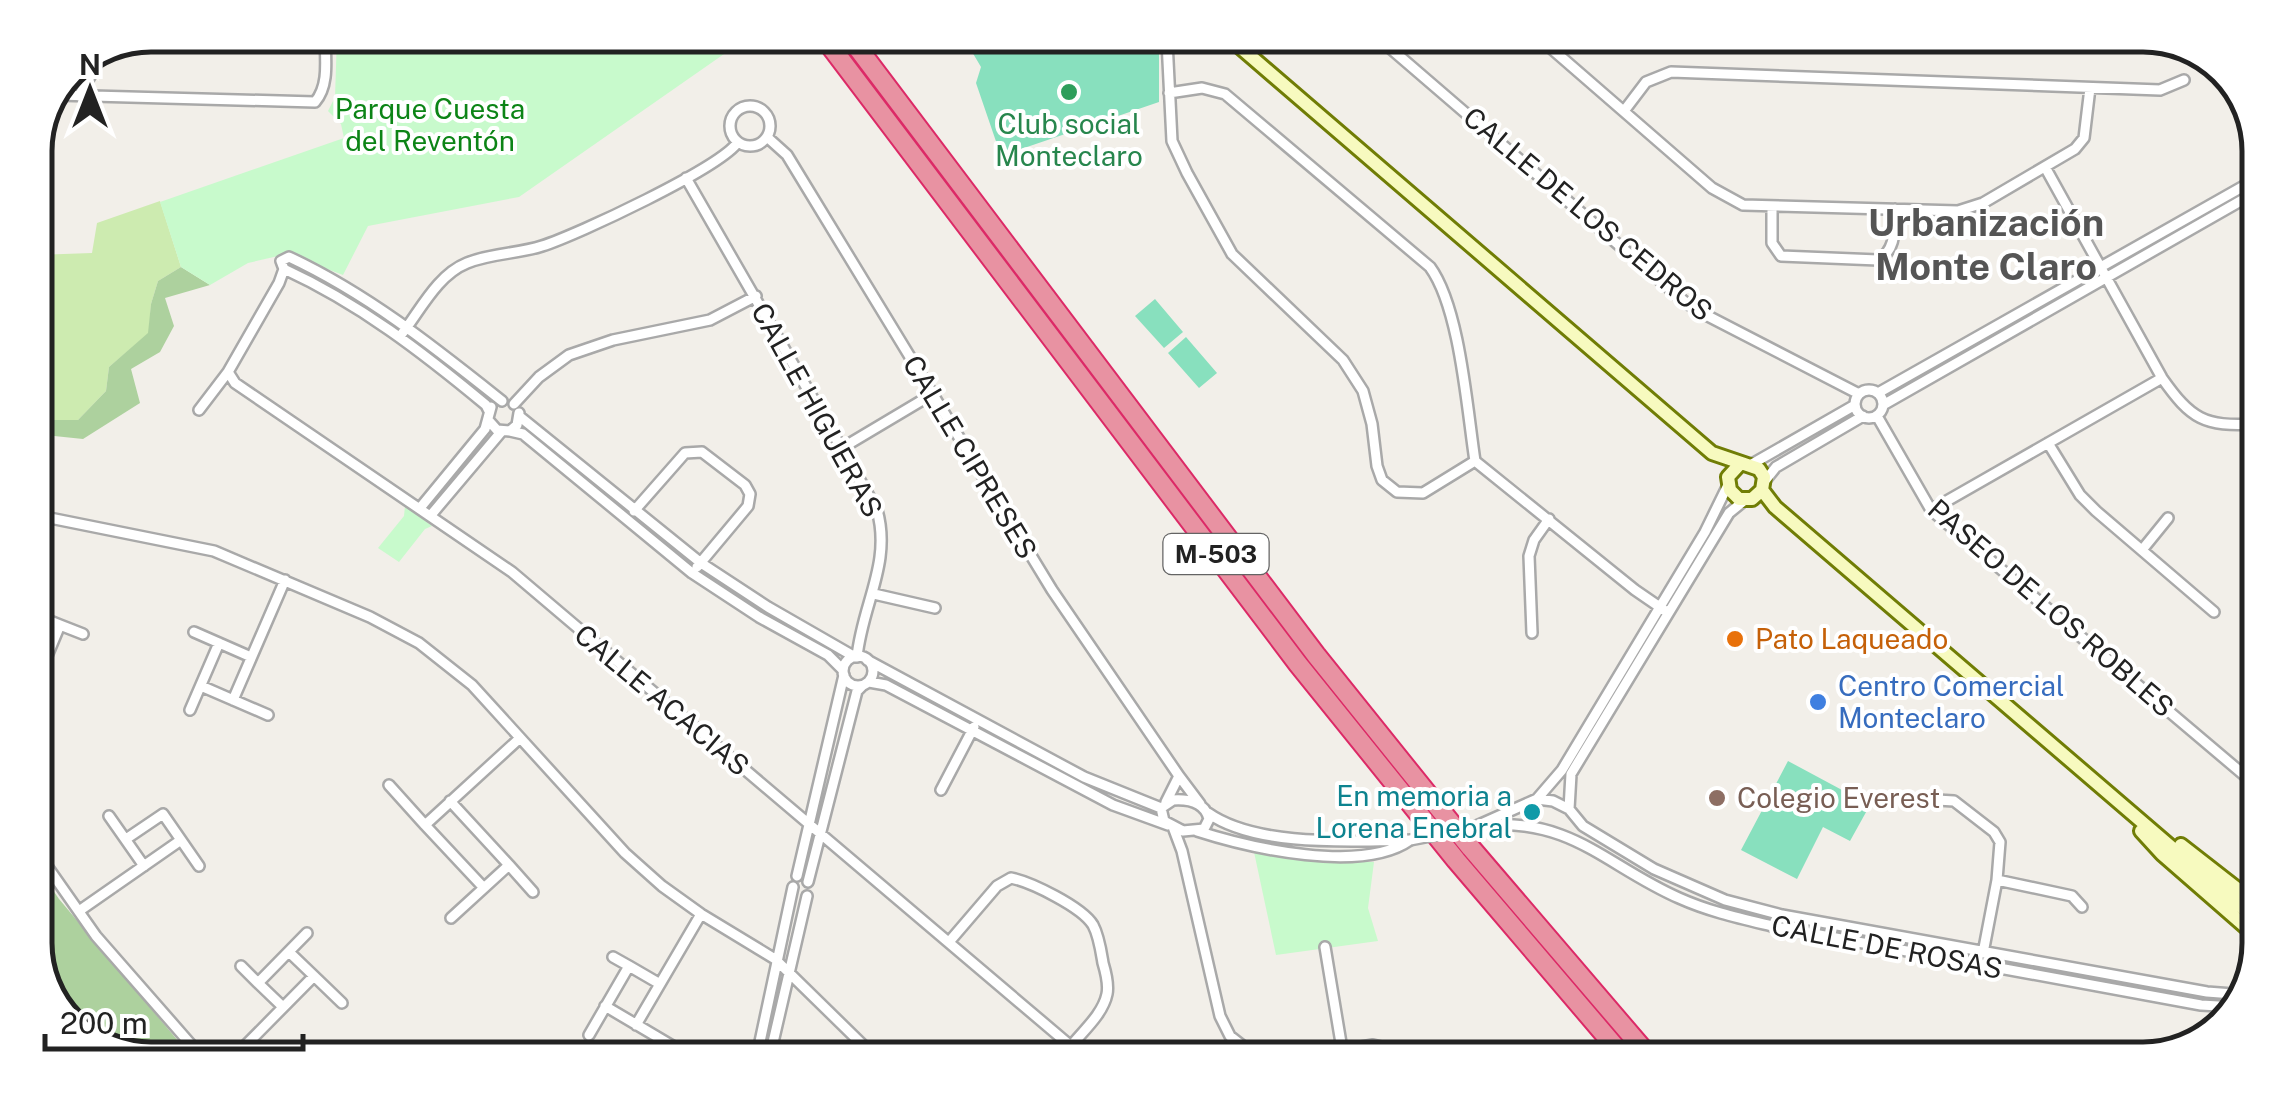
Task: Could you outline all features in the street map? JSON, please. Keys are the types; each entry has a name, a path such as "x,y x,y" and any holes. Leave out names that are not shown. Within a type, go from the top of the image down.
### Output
{"highway":[{"name":"M-503","path":"835,52 1298,664 1456,860 1611,1042"},
{"name":"M-503","path":"861,52 1340,686 1471,848 1637,1042"}],"street":[{"path":"70,96 315,102 324,90 326,52"},
{"path":"1167,52 1172,140 1232,254 1343,360 1363,391 1382,480 1398,492 1423,493 1476,461"},
{"path":"1246,52 1710,450 1762,473 1756,493"},
{"name":"CALLE DE LOS CEDROS","path":"1395,52 1685,302 1857,400"},
{"path":"1556,52 1724,197 1743,205 1958,211 1983,204 2075,149 2084,138 2090,88"},
{"path":"1624,111 1646,82 1671,72 2160,90 2184,80"},
{"path":"78,96 92,73"},
{"path":"1169,94 1202,88 1225,94 1430,268 1446,294 1476,461 1664,609"},
{"path":"746,106 765,113 770,125 767,137 750,146 738,142 730,125 735,113 746,106"},
{"name":"CALLE CIPRESES","path":"767,137 788,154 1052,590 1204,810"},
{"path":"401,336 442,280 466,263 541,247 686,178 730,153 738,142"},
{"path":"2045,168 2162,378 2183,408 2200,420 2222,426 2241,425"},
{"name":"CALLE HIGUERAS","path":"686,178 870,495 881,526 881,558 860,658"},
{"path":"514,404 502,401 408,326 350,288 289,257 281,261 284,269 346,300 401,336 486,405 489,416 506,431 523,434 692,572 758,617 828,655 851,684 886,685 1114,805 1170,826 1272,848 1344,856 1374,854 1410,840 1476,826 1537,800 1562,770 1729,513 1756,493 1776,468 1863,416 1877,416 1883,405 2241,188"},
{"path":"1556,831 1567,828 1571,774 1664,609 1728,481 1745,464 1857,400 1865,390 1878,393 2241,200"},
{"path":"1772,206 1772,244 1782,256 1878,260 1888,255 1892,244 1895,209"},
{"path":"199,410 261,318 284,269"},
{"path":"514,404 539,377 569,355 613,340 710,320 756,296"},
{"name":"CALLE ACACIAS","path":"228,372 235,383 512,572 1066,1042"},
{"path":"1931,510 2162,378"},
{"path":"1878,393 1883,405"},
{"path":"842,448 932,394"},
{"path":"1857,400 1863,416"},
{"path":"420,508 494,404 502,401"},
{"path":"514,404 519,416 701,563 768,607 1114,791 1163,806 1182,800 1222,824 1311,841 1410,840"},
{"path":"431,515 506,431 517,425 519,416"},
{"name":"PASEO DE LOS ROBLES","path":"1877,416 1931,510 2242,773"},
{"path":"2048,442 2080,495 2214,612"},
{"path":"1710,450 1734,495 1756,493 1776,507 2242,904"},
{"path":"626,520 684,453 702,452 744,484 750,494 748,506 692,572"},
{"path":"2142,550 2168,518"},
{"path":"53,519 214,551 370,617 420,643 460,673 625,853 701,914 775,958 860,1042"},
{"path":"1532,633 1528,556 1549,520"},
{"path":"232,700 285,580"},
{"path":"874,594 934,608"},
{"path":"53,622 83,634"},
{"path":"53,643 60,625"},
{"path":"194,632 251,657"},
{"path":"190,710 219,643"},
{"path":"797,876 844,672 860,658"},
{"path":"808,882 857,692 873,670 860,658"},
{"path":"200,686 268,715"},
{"path":"941,790 978,720"},
{"path":"425,824 520,738"},
{"path":"2087,775 2162,854 2242,924"},
{"path":"1178,776 1161,816 1182,852 1220,1016 1238,1042"},
{"path":"389,785 484,888"},
{"path":"1537,800 1552,802 1570,812"},
{"path":"1936,800 1954,801 1994,832 2000,842 1998,880 1978,964"},
{"path":"450,801 533,892"},
{"path":"1521,808 1520,820 1524,825"},
{"path":"1182,852 1196,832 1208,825 1204,810"},
{"name":"CALLE DE ROSAS","path":"1570,812 1583,826 1654,868 1725,900 1782,914 2227,994"},
{"path":"126,840 163,814 199,866"},
{"path":"109,816 144,866"},
{"path":"1476,826 1524,825"},
{"name":"CALLE DE ROSAS","path":"1524,825 1556,831 1678,898 1720,913 1776,927 2218,1006"},
{"path":"78,911 181,840"},
{"path":"451,918 509,865"},
{"path":"53,875 114,958 189,1042"},
{"path":"949,942 997,886 1011,878 1028,881 1084,915 1098,938 1108,980 1107,996 1080,1042"},
{"path":"1998,880 2072,896 2082,907"},
{"path":"760,1042 793,887"},
{"path":"773,1042 807,896"},
{"path":"636,1025 701,914"},
{"path":"258,983 308,933"},
{"path":"1325,947 1341,1042"},
{"path":"289,952 342,1003"},
{"path":"613,957 660,984"},
{"path":"241,966 283,1007"},
{"path":"588,1034 629,966"},
{"path":"249,1042 314,976"},
{"path":"605,1006 667,1042"}],"green space":[{"name":"Parque Cuesta del Reventón","path":"336,52 727,52 519,197 368,226 343,275 287,254 248,263 210,285 181,267 160,202 344,138 341,124 328,111 335,97"},
{"name":"Club social Monteclaro","path":"972,52 1159,52 1159,102 1001,156 976,83 981,67"},
{"path":"160,201 181,267 158,281 149,333 109,367 106,391 78,420 53,420 53,254 92,253 97,223"},
{"path":"181,267 210,285 165,298 174,326 160,352 131,369 140,403 83,439 53,436 53,420 78,420 106,391 109,367 148,333 158,281"},
{"path":"1155,299 1183,332 1164,348 1135,316"},
{"path":"1186,337 1217,373 1199,388 1168,353"},
{"path":"405,506 432,526 425,529 399,562 378,548 404,516"},
{"path":"1788,761 1870,805 1850,841 1823,827 1797,879 1741,850"},
{"path":"1254,852 1306,861 1374,862 1368,908 1378,941 1276,955"},
{"path":"53,890 179,1042 132,1040 102,1028 81,1013 69,998 54,962"}],"place":[{"name":"Club social Monteclaro","path":"1069,92"},
{"name":"Pato Laqueado","path":"1735,639"},
{"name":"Centro Comercial Monteclaro","path":"1818,702"},
{"name":"Colegio Everest","path":"1717,798"},
{"name":"En memoria a Lorena Enebral","path":"1532,812"}],"district":[{"name":"Urbanización Monte Claro","path":"1986,245"}]}
